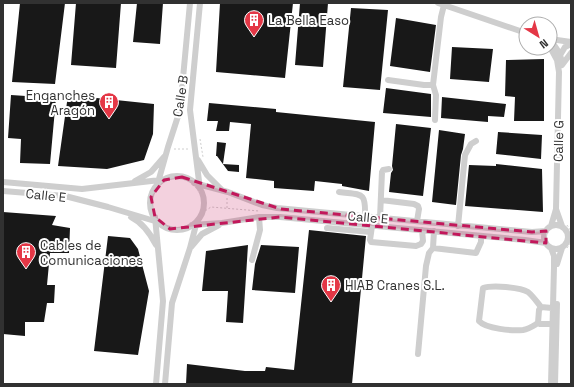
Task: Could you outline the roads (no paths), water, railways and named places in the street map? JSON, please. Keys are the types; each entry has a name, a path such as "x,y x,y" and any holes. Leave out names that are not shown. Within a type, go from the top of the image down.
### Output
{"street":[{"name":"Calle B","path":"160,182 165,156 180,110 190,3"},
{"name":"Calle B","path":"200,3 190,110 200,159 206,175 225,193"},
{"path":"435,120 436,95 433,84 441,17 441,4 518,30"},
{"path":"558,41 571,43"},
{"path":"560,54 571,43"},
{"path":"558,51 560,54 560,64"},
{"name":"Calle G","path":"551,226 556,209 559,72 560,64 571,53"},
{"path":"555,56 560,64"},
{"path":"388,80 424,85 433,84"},
{"path":"458,226 466,155 471,144 476,141"},
{"name":"Calle E","path":"132,183 151,172 165,156"},
{"name":"Calle B","path":"198,185 200,159"},
{"path":"380,218 382,172 389,169"},
{"path":"156,384 163,301 157,248 156,220 151,210 150,201 152,193 160,182 173,177 182,177 198,185 204,201 202,212 195,224 190,248 172,302 165,384"},
{"name":"Calle E","path":"3,182 82,189 132,183 160,182"},
{"name":"Calle E","path":"198,185 273,208 458,226 532,232 546,231"},
{"name":"Calle E","path":"3,191 65,196 156,220"},
{"path":"339,192 358,194 363,197 365,201 365,217"},
{"path":"381,200 414,204 418,206 417,221"},
{"name":"Calle G","path":"556,209 561,224"},
{"path":"124,212 144,226 157,248"},
{"name":"Calle E","path":"195,224 222,223 259,214 327,227 372,226 422,230 533,241 548,246"},
{"path":"252,260 260,230 259,214"},
{"path":"156,220 166,227 174,230 183,229 195,224"},
{"name":"Calle E","path":"190,248 207,231 222,223"},
{"path":"551,384 554,261 544,236 546,231 551,226 561,224 570,232 567,245 557,266 555,384"},
{"path":"372,226 371,242 416,246 421,244 423,241 422,230"},
{"path":"327,227 371,232"},
{"path":"418,354 426,266 428,253 433,248 434,232"},
{"path":"433,248 476,253 481,242 481,236"},
{"path":"548,246 556,249 567,245"},
{"path":"552,308 541,307 528,292 517,289 489,286 484,288 479,321 482,324 492,328 522,330 538,323 552,324"},
{"path":"538,323 539,310 541,307"}],"place":[{"name":"La Bella Easo","path":"254,37"},
{"name":"Enganches Aragón","path":"109,119"},
{"name":"Cables de Comunicaciones","path":"26,269"},
{"name":"HIAB Cranes S.L.","path":"331,302"}]}
